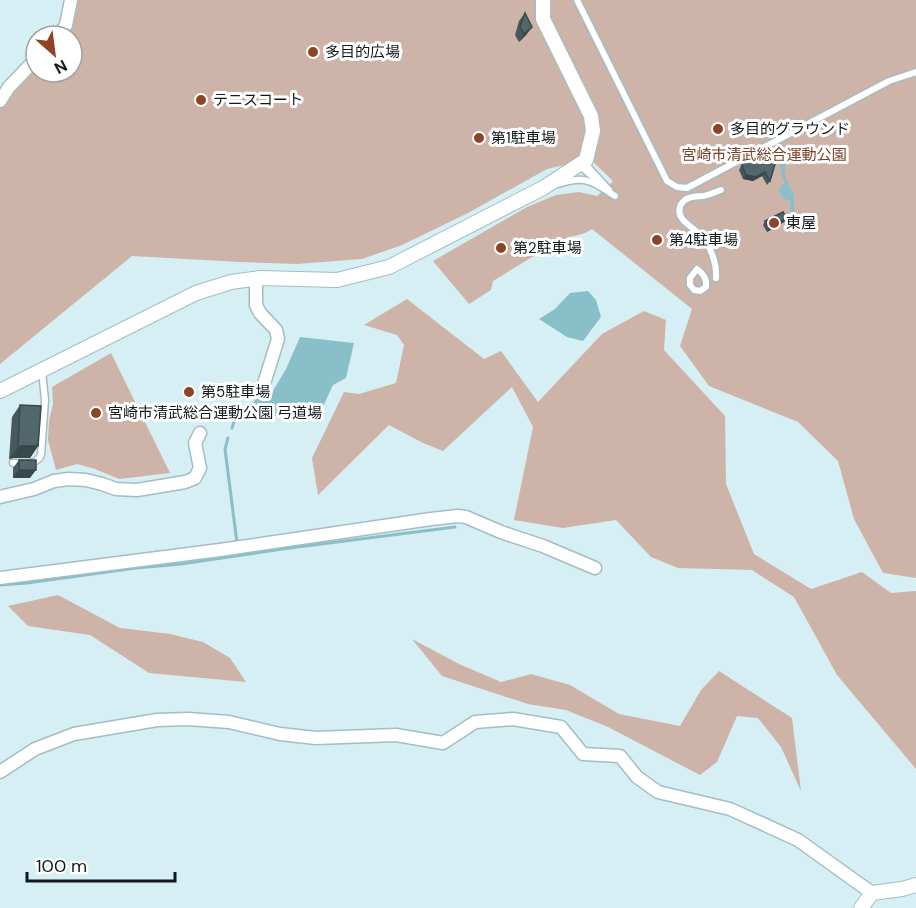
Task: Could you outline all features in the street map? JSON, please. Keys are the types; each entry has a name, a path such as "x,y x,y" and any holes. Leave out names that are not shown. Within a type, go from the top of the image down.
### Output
{"street":[{"path":"66,24 71,0"},
{"path":"0,392 196,293 231,282 256,279 337,280 389,267 543,188 582,162 593,131 591,116 543,19 543,0"},
{"path":"0,101 9,87 24,71"},
{"path":"256,279 256,304 260,313 276,330 278,339 262,390"},
{"path":"0,497 34,489 54,481 69,479 94,482 116,489 137,490 185,482 195,478 200,468 195,443 200,433"},
{"path":"0,578 208,552 458,516 543,546 596,568"},
{"path":"0,772 35,748 74,734 157,720 188,719 229,722 279,734 316,738 396,735 443,743 475,722 513,719 561,728 583,754 620,756 637,777 658,792 730,809 798,840 872,893 916,885"},
{"path":"861,908 872,893"}],"lane":[{"path":"577,0 667,181 677,187 687,188 889,81 916,72"},
{"path":"543,188 573,179 592,181 615,196 582,162"},
{"path":"716,278 717,270 714,260 703,237 682,219 679,213 683,201 690,197 721,190"},
{"path":"13,463 32,463 39,460 41,454 45,400 42,370"}],"green space":[{"name":"宮崎市清武総合運動公園","path":"72,0 916,0 916,578 883,573 854,519 838,461 798,422 709,386 680,346 692,309 592,229 560,240 493,281 491,290 469,304 433,261 527,207 556,195 579,192 597,196 613,181 590,159 547,169 468,213 402,245 362,259 296,264 132,256 0,364 0,101 24,72 24,84 84,84 84,24 61,24"},
{"path":"407,299 484,359 501,351 538,402 602,334 644,311 666,320 664,350 725,416 726,484 754,554 811,589 862,572 891,593 916,591 916,769 837,675 794,597 752,570 678,568 651,557 616,520 563,528 514,520 533,427 512,387 443,451 389,425 318,495 312,458 344,392 359,394 396,383 404,345 397,335 364,325"},
{"name":"宮崎市清武総合運動公園 弓道場","path":"111,353 170,473 119,479 77,464 56,470 48,440 53,404 52,387"},
{"path":"58,595 120,628 170,634 203,642 230,658 246,682 149,673 90,635 28,626 8,606"},
{"path":"412,639 459,664 501,682 531,674 570,685 619,714 680,726 701,690 719,671 792,718 801,791 781,747 758,718 737,716 717,762 700,775 608,727 566,710 528,704 442,676"}],"water":[{"path":"788,149 784,158 785,174 794,194 796,217 791,223 789,222 790,201 782,197 779,189 785,182 782,177 779,155"},
{"path":"588,291 596,300 601,317 583,341 567,337 539,319 555,309 570,293"},
{"path":"300,337 354,343 346,378 333,385 321,411 251,419 246,417 246,410 258,397 271,394 286,369"}],"building":[{"path":"525,13 532,27 524,34 520,27"},
{"path":"764,151 770,153 775,164 770,181 765,172 756,177 746,175 742,166 743,162"},
{"path":"783,212 787,218 769,228 765,221"},
{"path":"20,405 41,406 38,446 18,448"},
{"path":"19,460 36,460 36,470 19,470"}],"waterway":[{"path":"232,428 237,413 247,414"},
{"path":"228,438 225,449 237,543"},
{"path":"0,585 181,564 455,527"}],"place":[{"name":"多目的広場","path":"313,52"},
{"name":"テニスコート","path":"201,100"},
{"name":"多目的グラウンド","path":"718,129"},
{"name":"第1駐車場","path":"479,138"},
{"name":"東屋","path":"774,223"},
{"name":"第4駐車場","path":"657,240"},
{"name":"第2駐車場","path":"501,248"},
{"name":"第5駐車場","path":"189,392"},
{"name":"宮崎市清武総合運動公園 弓道場","path":"96,413"}]}
